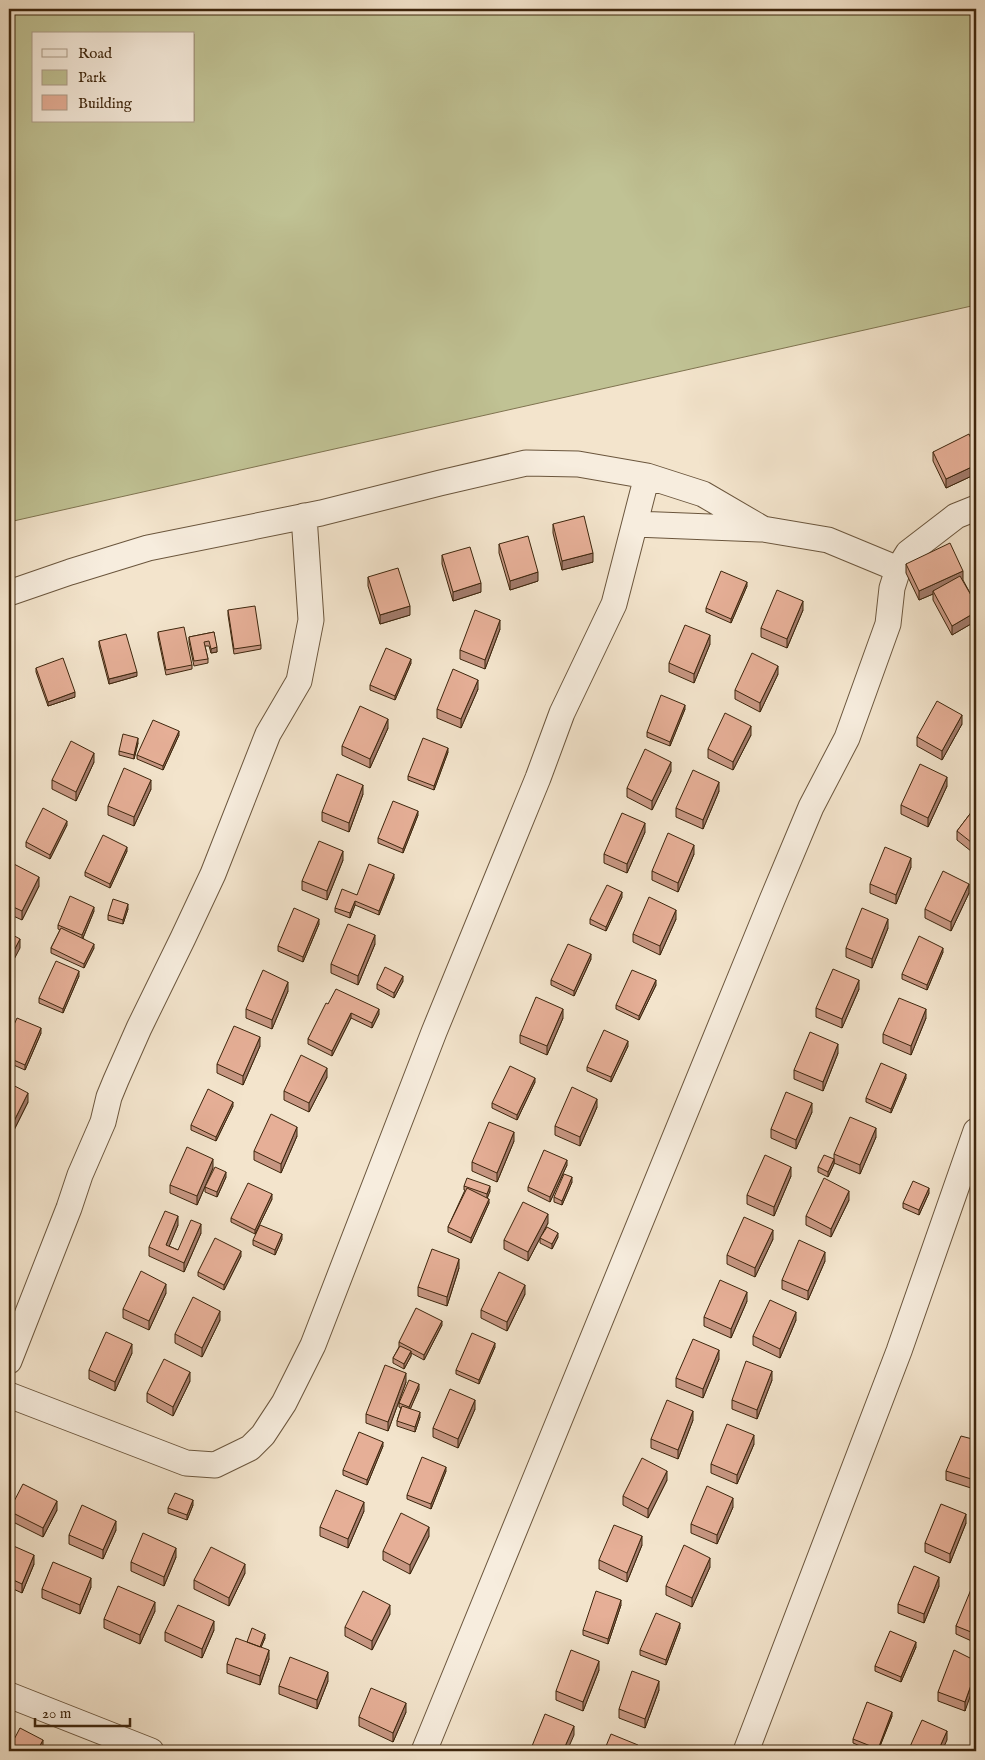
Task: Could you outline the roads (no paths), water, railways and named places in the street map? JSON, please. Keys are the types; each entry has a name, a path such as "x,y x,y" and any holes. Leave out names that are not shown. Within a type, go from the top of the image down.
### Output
{"street":[{"path":"9,593 148,548 304,516 526,463 578,464 648,476 703,494 763,529"},
{"path":"9,1395 186,1463 215,1465 250,1448 264,1436 284,1403 313,1345 434,1032 538,778 562,713 614,604 648,476"},
{"path":"424,1751 810,807 846,738 888,624 892,588 898,569 908,553 956,516 976,508"},
{"path":"9,1361 80,1175 103,1122 109,1097 116,1080 213,874 268,734 299,681 311,620 304,516"},
{"path":"635,524 763,529 828,540 898,569"},
{"path":"746,1751 899,1351 976,1131"},
{"path":"9,1695 148,1751"}]}
